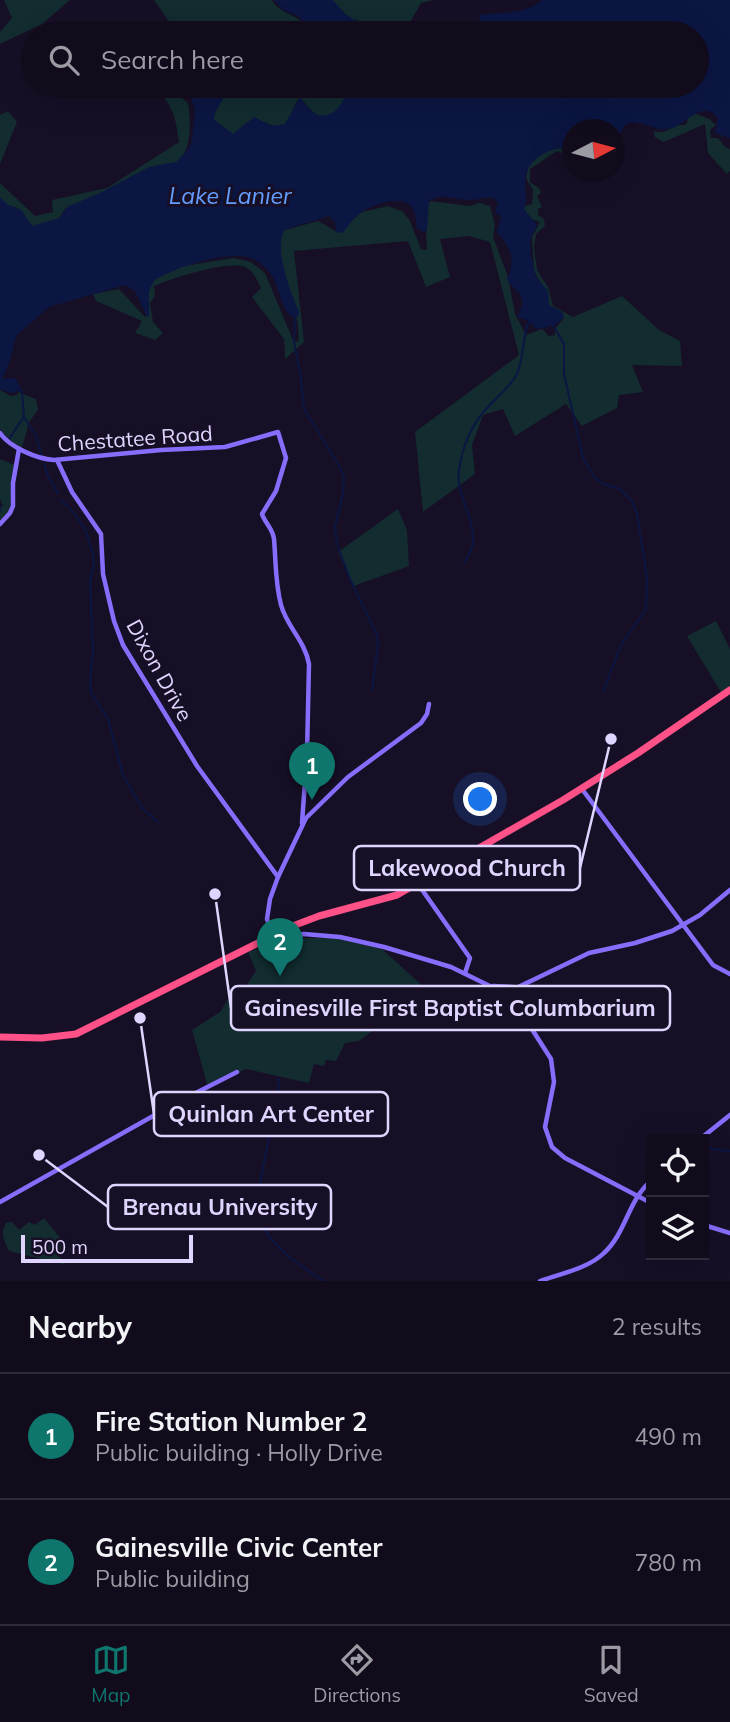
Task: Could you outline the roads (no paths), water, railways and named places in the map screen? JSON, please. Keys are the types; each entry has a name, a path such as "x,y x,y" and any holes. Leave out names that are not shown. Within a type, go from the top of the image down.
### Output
{"highway":[{"path":"0,1037 42,1038 76,1034 307,920 397,895 582,788 730,690"}],"street":[{"name":"Chestatee Road","path":"0,433 7,443 19,449 45,460 57,460 225,447 278,432 286,458 281,480 262,514 273,535 273,559 281,604 289,623 307,651 309,664 305,816"},
{"path":"0,524 13,506 13,483 19,449"},
{"name":"Dixon Drive","path":"57,460 72,492 101,534 103,574 114,621 123,645 197,766 278,877"},
{"path":"429,704 421,723 348,777 305,816 278,877 267,914 268,927 273,937 304,934 340,937 422,957 465,973 503,994 544,1044 553,1065 553,1090 545,1116 545,1127 552,1147 565,1158 646,1200"},
{"path":"582,788 713,965 730,974"},
{"path":"418,884 470,958 465,973"},
{"path":"503,994 505,990 513,989 589,953 654,938 708,909 730,890"},
{"path":"487,984 513,989"},
{"path":"509,1000 513,989"},
{"path":"0,1202 237,1072"},
{"path":"706,1134 730,1115"},
{"path":"540,1281 596,1260 604,1254 612,1245 637,1196 646,1186"},
{"path":"631,1208 639,1201 646,1202"},
{"path":"709,1227 730,1233"}],"water":[{"path":"274,0 333,0 345,14 356,21 302,21 282,9"},
{"name":"Lake Lanier","path":"542,0 730,0 730,138 715,133 718,118 706,111 669,129 637,123 625,126 625,119 562,119 562,148 541,155 526,173 524,209 537,225 530,240 536,277 548,291 549,305 562,312 564,316 560,322 537,329 527,320 517,317 522,300 507,280 511,255 497,232 501,217 495,212 498,204 494,198 434,198 429,201 427,230 424,232 417,228 415,213 409,205 395,201 363,211 343,233 336,232 335,222 329,216 284,230 281,238 282,259 299,311 299,315 294,318 283,305 272,276 254,260 237,256 199,262 154,281 149,291 147,317 135,291 125,285 49,307 16,336 2,379 15,378 22,393 10,393 0,389 0,197 8,205 21,210 32,226 60,218 67,207 149,167 176,162 188,150 192,141 195,110 191,98 222,98 214,120 233,134 254,117 272,126 285,124 299,98 314,113 327,115 337,109 344,98 709,98 709,21 479,21 480,15 528,8"}],"waterway":[{"path":"295,318 294,342 304,409 344,477 335,527 337,544 350,579 377,635 372,690"},
{"path":"464,563 471,551 473,539 459,482 463,453 477,420 517,374 529,321"},
{"path":"553,325 564,344 564,374 583,458 595,478 620,489 632,501 637,514 647,578 646,609 621,645 603,692"},
{"path":"22,392 24,417 36,436 42,456"},
{"path":"9,439 23,418"},
{"path":"44,463 58,493"},
{"path":"61,500 75,514 86,531 93,554 90,581 93,653 91,693 108,719 123,775 142,808 158,822"},
{"path":"274,1119 279,1079"},
{"path":"257,1198 272,1123"},
{"path":"709,1149 730,1151"},
{"path":"258,1204 262,1224 274,1243 324,1281"}],"place":[{"name":"Lakewood Church","path":"611,739"},
{"name":"Fire Station Number 2","path":"312,800"},
{"name":"Gainesville First Baptist Columbarium","path":"215,894"},
{"name":"Gainesville Civic Center","path":"280,976"},
{"name":"Quinlan Art Center","path":"140,1018"},
{"name":"Brenau University","path":"39,1155"}]}
